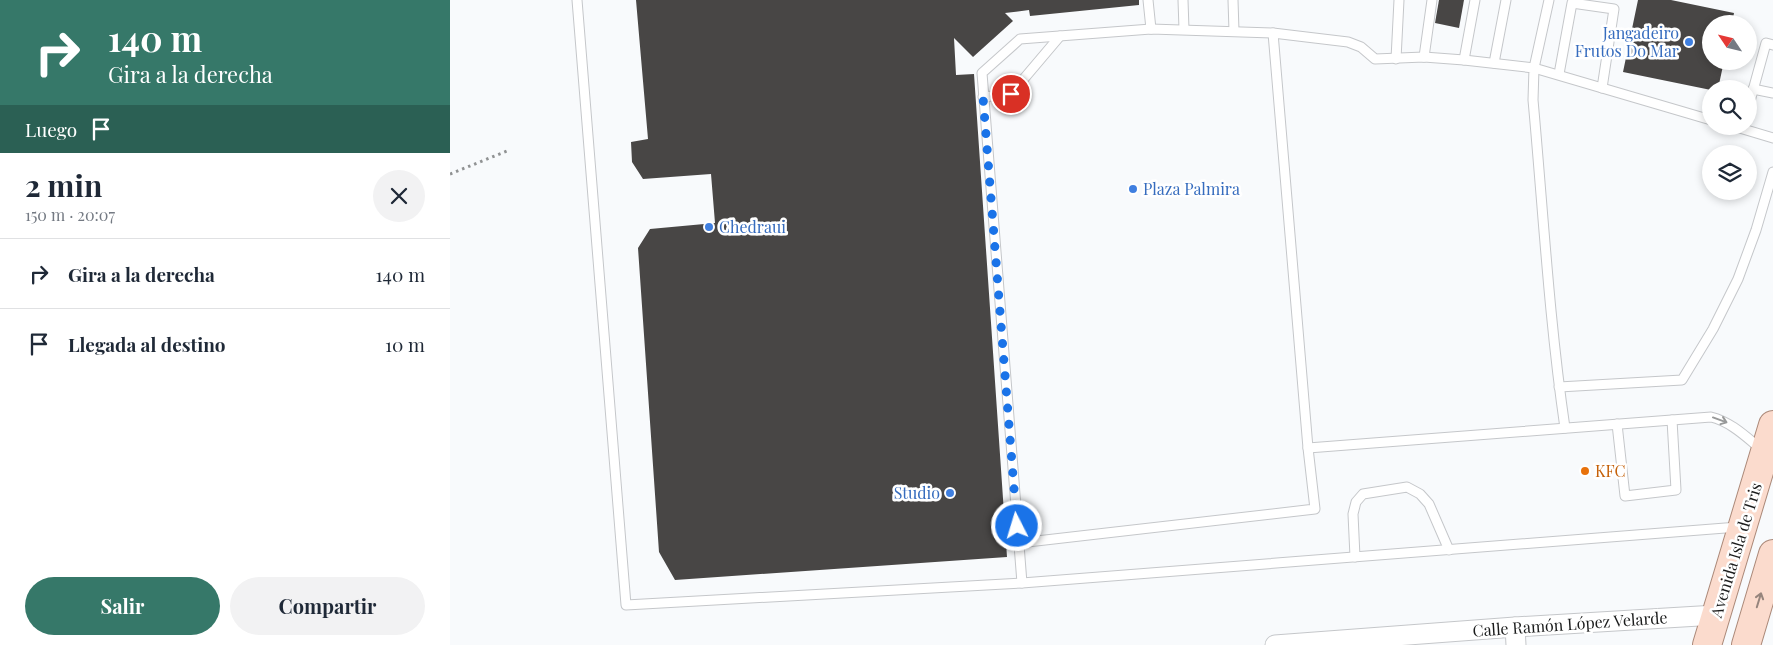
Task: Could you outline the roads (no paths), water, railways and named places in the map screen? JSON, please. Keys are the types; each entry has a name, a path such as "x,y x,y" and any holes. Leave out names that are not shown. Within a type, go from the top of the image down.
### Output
{"main road":[{"name":"Avenida Isla de Tris","path":"1707,645 1773,426"},
{"path":"1746,645 1773,554"}],"street":[{"name":"Calle Ramón López Velarde","path":"1275,645 1516,636 1716,615"}],"lane":[{"path":"577,0 626,605 1022,583 1742,527"},
{"path":"1148,0 1151,29"},
{"path":"1184,0 1184,29"},
{"path":"1233,0 1234,31"},
{"path":"1396,59 1399,0"},
{"path":"1424,57 1432,0"},
{"path":"1464,60 1475,0"},
{"path":"1494,63 1506,0"},
{"path":"1549,0 1534,68 1533,100 1558,387 1564,428"},
{"path":"1559,74 1572,3 1614,9 1602,88"},
{"path":"1022,583 982,73 1020,38 1151,29 1273,33 1348,42 1361,47 1375,59 1424,57 1534,68 1702,117"},
{"path":"1018,543 1314,509 1273,33"},
{"path":"983,97 1011,94 1060,36"},
{"path":"1756,80 1766,44 1773,45"},
{"path":"1757,90 1773,93"},
{"path":"1757,133 1773,138"},
{"path":"1558,387 1682,380 1713,329 1738,279 1756,230 1773,172"},
{"path":"1308,448 1711,417 1724,420 1765,452"},
{"path":"1617,424 1624,496 1676,490 1672,420"},
{"path":"1355,557 1353,514 1356,502 1363,494 1407,487 1420,494 1429,504 1449,550"}],"place":[{"name":"Jangadeiro Frutos Do Mar","path":"1689,42"},
{"name":"Plaza Palmira","path":"1133,189"},
{"name":"Chedraui","path":"709,227"},
{"name":"KFC","path":"1585,471"},
{"name":"Studio","path":"950,493"}]}
